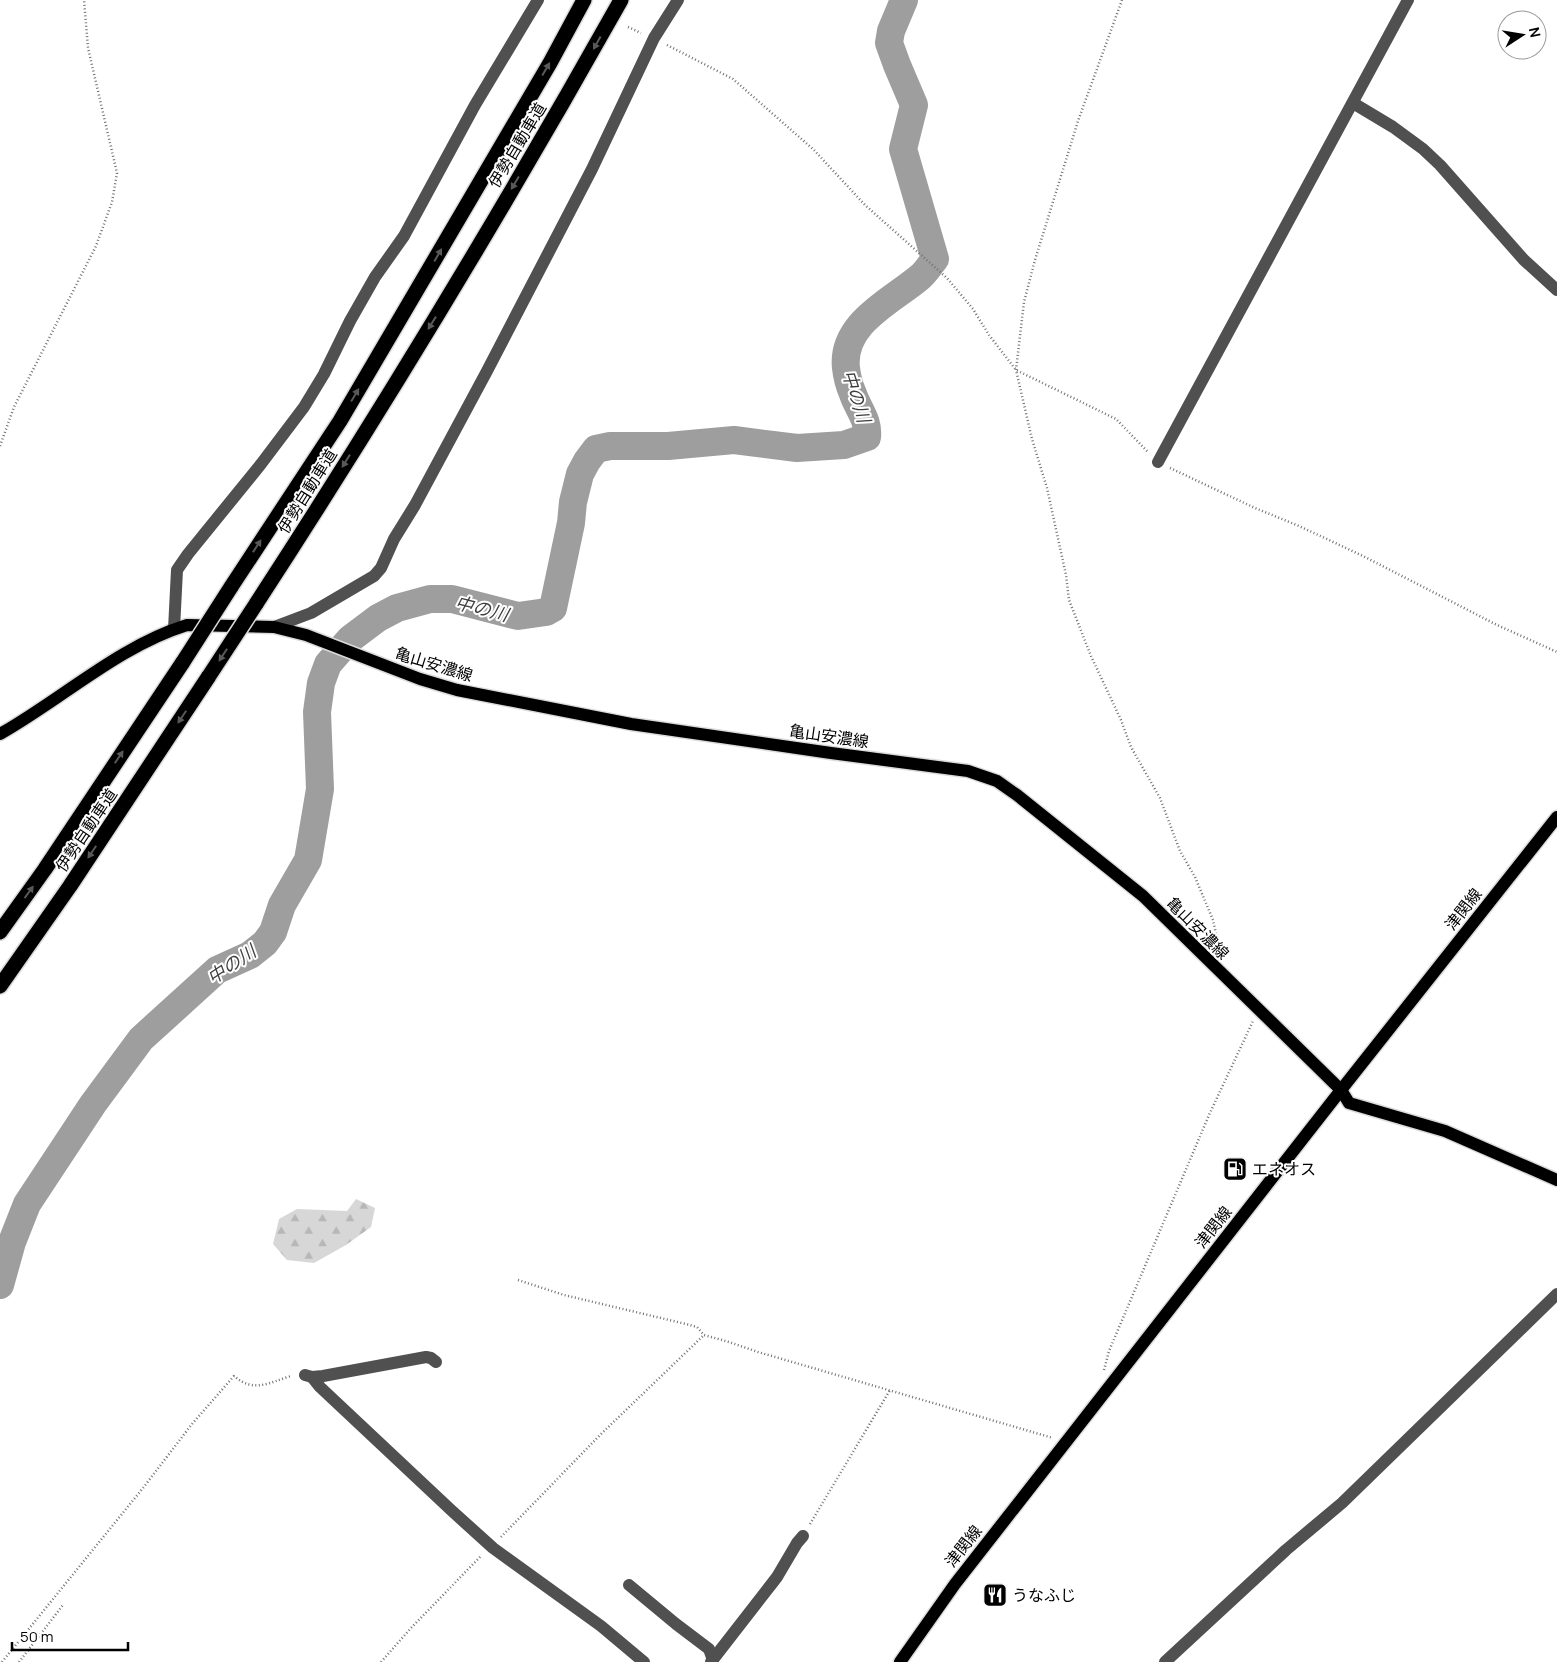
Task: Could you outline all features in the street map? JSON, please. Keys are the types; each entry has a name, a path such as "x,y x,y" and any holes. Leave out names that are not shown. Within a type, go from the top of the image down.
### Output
{"highway":[{"name":"伊勢自動車道","path":"0,932 45,869 183,662 340,421 550,63 584,0"},
{"name":"伊勢自動車道","path":"0,986 70,886 256,604 438,313 621,0"}],"main road":[{"name":"亀山安濃線","path":"0,734 135,648 174,629 187,625 274,627 306,635 420,679 457,690 631,724 951,768 982,775 997,781 1017,795 1143,896 1341,1090 1349,1103 1445,1132 1557,1180"},
{"name":"津関線","path":"900,1662 955,1584 1557,817"}],"street":[{"path":"174,629 177,570 261,464 304,406 324,374 350,321 375,277 404,236 475,105 538,0"},
{"path":"274,627 311,613 374,576 380,568 394,539 415,506 579,194 614,126 654,38 678,0"},
{"path":"1158,462 1408,0"},
{"path":"1353,103 1386,122 1423,149 1440,165 1524,260 1557,290"},
{"path":"1165,1662 1286,1550 1342,1503 1557,1294"},
{"path":"308,1376 426,1357 436,1362"},
{"path":"308,1376 492,1547 601,1626 644,1662"},
{"path":"712,1661 777,1577 796,1544 803,1536"},
{"path":"629,1585 709,1649 712,1661"}],"path":[{"path":"0,446 14,407 96,246 112,202 117,172 88,48 84,0"},
{"path":"1122,0 1078,121 1038,251 1024,302 1016,370 1032,438 1049,496 1066,575 1069,600 1090,656 1121,720 1131,747 1160,798 1180,851 1213,920 1217,938 1206,958"},
{"path":"654,38 733,79 814,150 865,204 947,278 967,302 1016,370 1116,419 1158,462 1255,508 1364,556 1497,625 1557,652"},
{"path":"1102,1378 1109,1351 1209,1115 1254,1019 1260,1012"},
{"path":"518,1280 564,1296 697,1327 704,1335 1066,1442"},
{"path":"381,1662 411,1628 466,1574 546,1489 704,1335"},
{"path":"2,1662 143,1488 192,1424 234,1376 242,1383 256,1386 290,1376 308,1376"},
{"path":"803,1536 890,1390"},
{"path":"19,1662 63,1605"}],"green space":[{"path":"356,1199 375,1208 371,1227 346,1245 314,1263 287,1260 273,1244 279,1219 297,1209 347,1211"}],"waterway":[{"name":"中の川","path":"0,1285 12,1242 27,1204 93,1104 141,1039 217,970 250,955 265,943 273,932 282,905 308,860 320,789 317,712 321,683 328,664 350,639 378,618 397,608 430,599 452,599 518,616 546,612 553,608 580,474 596,449 610,446 668,446 734,440 797,448 844,445 867,437 865,420 848,381 846,371 847,352 852,338 871,315 920,277 935,259 903,149 914,105 889,43 891,31 904,0"}],"place":[{"name":"エネオス","path":"1235,1169"},
{"name":"うなふじ","path":"995,1595"}]}
